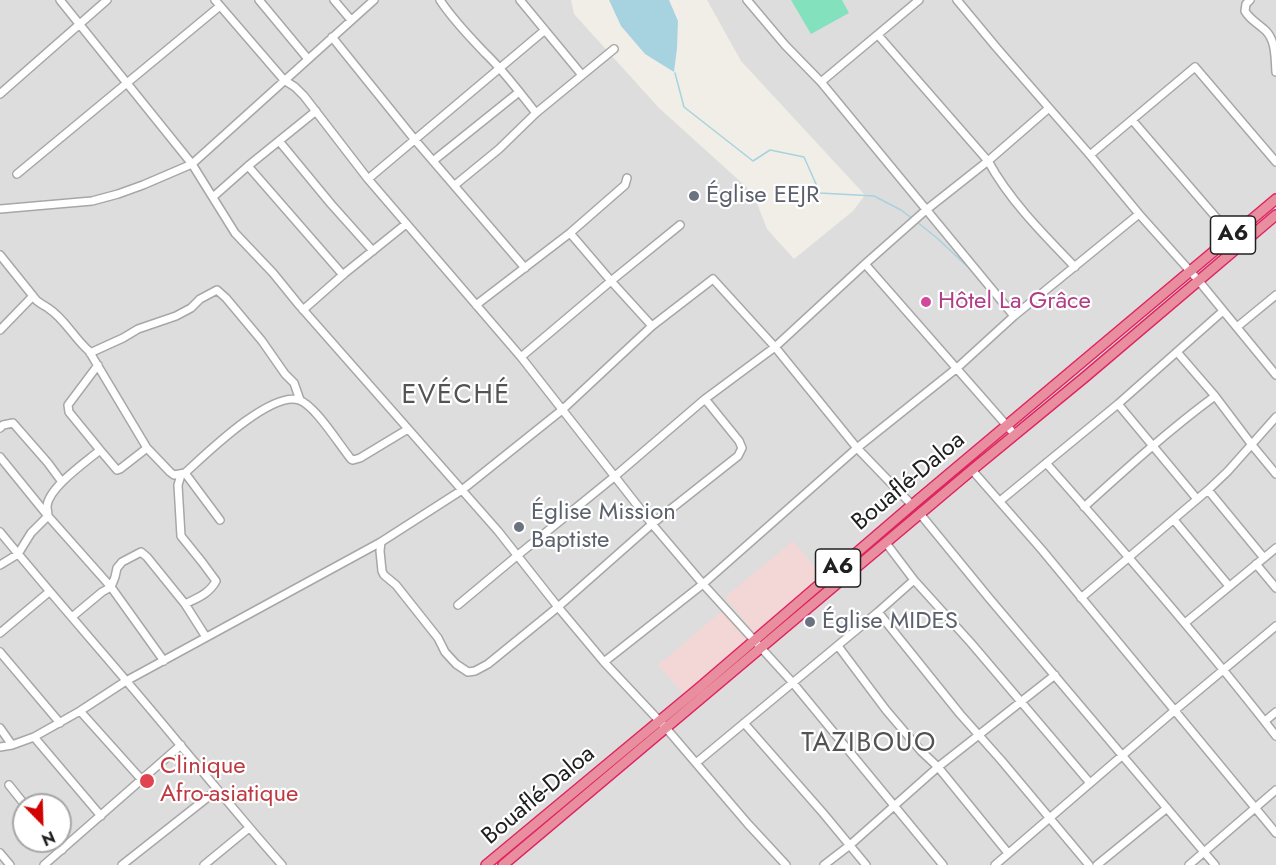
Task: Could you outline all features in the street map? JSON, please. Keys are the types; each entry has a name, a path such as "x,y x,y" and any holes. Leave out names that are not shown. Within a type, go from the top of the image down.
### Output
{"highway":[{"name":"Bouaflé-Daloa","path":"758,645 912,505 1276,199"},
{"name":"Bouaflé-Daloa","path":"486,865 886,543 1276,215"},
{"name":"Bouaflé-Daloa","path":"503,865 663,724"}],"street":[{"path":"60,0 192,164 235,233 273,273 518,555 604,662 663,724 786,865"},
{"path":"0,94 107,0"},
{"path":"259,0 308,59"},
{"path":"334,0 351,20"},
{"path":"0,208 92,201 143,185 192,164 374,0"},
{"path":"440,0 450,16 500,69 536,113"},
{"path":"520,0 582,75"},
{"path":"747,0 785,45 821,82 1014,316"},
{"path":"821,82 919,0"},
{"path":"957,0 1138,214 1198,280 1276,375"},
{"path":"1250,0 1246,4 1245,11 1270,35 1274,46 1276,72"},
{"path":"17,174 127,83 218,3 284,80 295,87 368,179 521,357 651,524 793,683 943,865"},
{"path":"368,179 545,30"},
{"path":"878,35 988,161 1013,200 1075,267"},
{"path":"332,37 415,140 525,268"},
{"path":"455,185 499,149 536,113 614,49"},
{"path":"1090,155 1195,67 1276,162"},
{"path":"433,161 519,92"},
{"path":"458,605 705,399 775,347 926,210 988,161 1049,108"},
{"path":"213,197 315,111"},
{"path":"1132,120 1232,236"},
{"path":"279,141 373,251"},
{"path":"248,166 343,275"},
{"path":"476,305 570,233 624,185 627,178"},
{"path":"604,662 703,584 857,448 957,368 1014,316 1138,214"},
{"path":"303,310 406,224"},
{"path":"521,357 680,225"},
{"path":"570,233 652,326"},
{"path":"0,255 37,303 48,308 62,321 90,353 147,448 174,475 183,474"},
{"path":"865,264 1015,435"},
{"path":"0,747 34,737 60,723 126,681 381,542 462,490 562,410 652,326 713,279 775,347 857,448 912,505"},
{"path":"90,353 138,329 176,316 217,290 226,298 294,383 300,400"},
{"path":"1237,327 1276,295"},
{"path":"0,330 33,296"},
{"path":"1000,501 1118,405 1223,311"},
{"path":"1177,352 1276,474"},
{"path":"98,365 68,405 69,412 117,470 147,448"},
{"path":"1084,507 1185,418 1215,396"},
{"path":"185,604 212,589 216,581 181,536 178,485 183,474 235,429 268,407 291,399 300,400 308,405 353,460 408,429"},
{"path":"381,542 380,551 384,575 396,585 456,664 468,672 475,670 488,664 558,607 651,524 738,456 742,448 739,441 705,399"},
{"path":"1118,405 1197,500"},
{"path":"1081,598 1208,490 1276,417"},
{"path":"0,428 13,423 62,482"},
{"path":"48,516 47,506 51,496 62,482 100,450"},
{"path":"0,457 48,516 111,587 164,661"},
{"path":"1046,463 1185,623 1276,736"},
{"path":"972,470 1276,833"},
{"path":"183,474 220,520"},
{"path":"1208,490 1264,558"},
{"path":"921,514 1215,865"},
{"path":"0,565 18,554 31,533 48,516"},
{"path":"1174,520 1229,586"},
{"path":"0,532 282,865"},
{"path":"886,543 914,580 1090,783"},
{"path":"1185,623 1276,548"},
{"path":"72,617 111,587 117,568 122,562 141,552 185,604 206,637"},
{"path":"1256,564 1276,588"},
{"path":"696,763 914,580"},
{"path":"0,633 49,592"},
{"path":"878,612 954,707 1089,865"},
{"path":"995,865 1276,626"},
{"path":"838,646 886,710 938,767 1008,853"},
{"path":"0,652 60,723"},
{"path":"824,865 938,767 1055,675"},
{"path":"80,711 141,779"},
{"path":"1264,721 1276,712"},
{"path":"744,723 866,865"},
{"path":"0,728 12,745"},
{"path":"34,737 101,816"},
{"path":"72,841 181,746"},
{"path":"9,785 15,793"},
{"path":"122,865 217,790"},
{"path":"1189,865 1276,790"},
{"path":"1097,865 1167,808"},
{"path":"204,865 249,828"},
{"path":"0,853 10,865"},
{"path":"44,865 58,853"}],"shaded area":[{"path":"0,0 571,0 574,14 659,108 753,193 767,229 794,259 853,211 865,195 741,61 707,0 1276,0 1276,865 0,865"},
{"path":"793,541 824,578 756,635 725,597"},
{"path":"723,610 750,641 685,696 658,665"}],"green space":[{"path":"791,0 842,0 849,13 811,34"}],"water":[{"path":"609,0 669,0 678,21 674,72 645,54 621,26"}],"waterway":[{"path":"675,73 684,107 753,161 770,150 804,157 820,193 874,196 913,219"},
{"path":"917,222 970,269"}],"place":[{"name":"Église EEJR","path":"694,196"},
{"name":"Hôtel La Grâce","path":"926,302"},
{"name":"Église Mission Baptiste","path":"519,527"},
{"name":"Église MIDES","path":"810,622"},
{"name":"Clinique Afro-asiatique","path":"147,781"}],"district":[{"name":"EVÉCHÉ","path":"456,396"},
{"name":"TAZIBOUO","path":"869,744"}]}
